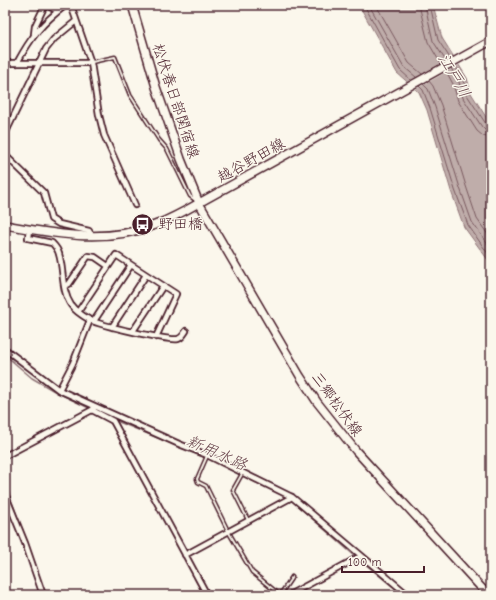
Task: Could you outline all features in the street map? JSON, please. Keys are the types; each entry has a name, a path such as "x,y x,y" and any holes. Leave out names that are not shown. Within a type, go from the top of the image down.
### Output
{"main road":[{"name":"松伏春日部関宿線","path":"132,5 158,94 181,159 202,202"},
{"name":"越谷野田線","path":"5,225 29,230 92,237 125,233 155,225 202,202 491,41"},
{"name":"三郷松伏線","path":"202,202 252,296 317,402 356,450 488,595"}],"street":[{"path":"34,34 45,5 58,11"},
{"path":"17,63 34,34 66,5"},
{"path":"71,5 91,63 99,115 104,135 135,205"},
{"path":"5,134 46,49 54,39 76,21"},
{"path":"5,63 91,63"},
{"path":"5,155 44,193 51,219 59,224 89,231 92,237"},
{"path":"29,230 28,238 52,243 59,253 68,299 78,312 92,321 156,337 178,339 182,337 186,331"},
{"path":"78,312 116,255 176,294 156,337"},
{"path":"65,286 88,256 108,266"},
{"path":"59,390 92,321 131,265"},
{"path":"112,327 146,275"},
{"path":"133,331 163,286"},
{"path":"5,349 59,390 114,421 207,595"},
{"path":"5,357 11,354"},
{"path":"93,409 207,455 292,497 359,557 408,595"},
{"path":"5,456 93,409"},
{"path":"5,494 44,595"},
{"path":"185,555 292,497"},
{"path":"289,595 359,557"}],"lane":[{"path":"91,63 115,57 130,95 166,149 190,196 202,202"},
{"path":"207,455 197,479 198,482 206,486 228,531 252,572 280,595 292,577"},
{"path":"243,472 233,490 248,520"}],"water":[{"name":"江戸川","path":"359,5 433,5 442,38 467,78 471,93 491,125 491,264 464,227 451,191 427,110 419,92 397,73"}],"pier":[{"path":"455,55 461,64 414,90 405,83"}],"waterway":[{"name":"新用水路","path":"5,355 32,378 56,392 91,409"},
{"name":"新用水路","path":"114,420 209,459 288,498"},
{"path":"109,421 115,429"},
{"path":"141,478 204,595"},
{"path":"5,483 21,526"},
{"name":"新用水路","path":"291,500 356,557"},
{"name":"新用水路","path":"359,559 403,595"},
{"path":"40,581 46,595"}],"place":[{"name":"野田橋","path":"142,224"}]}
